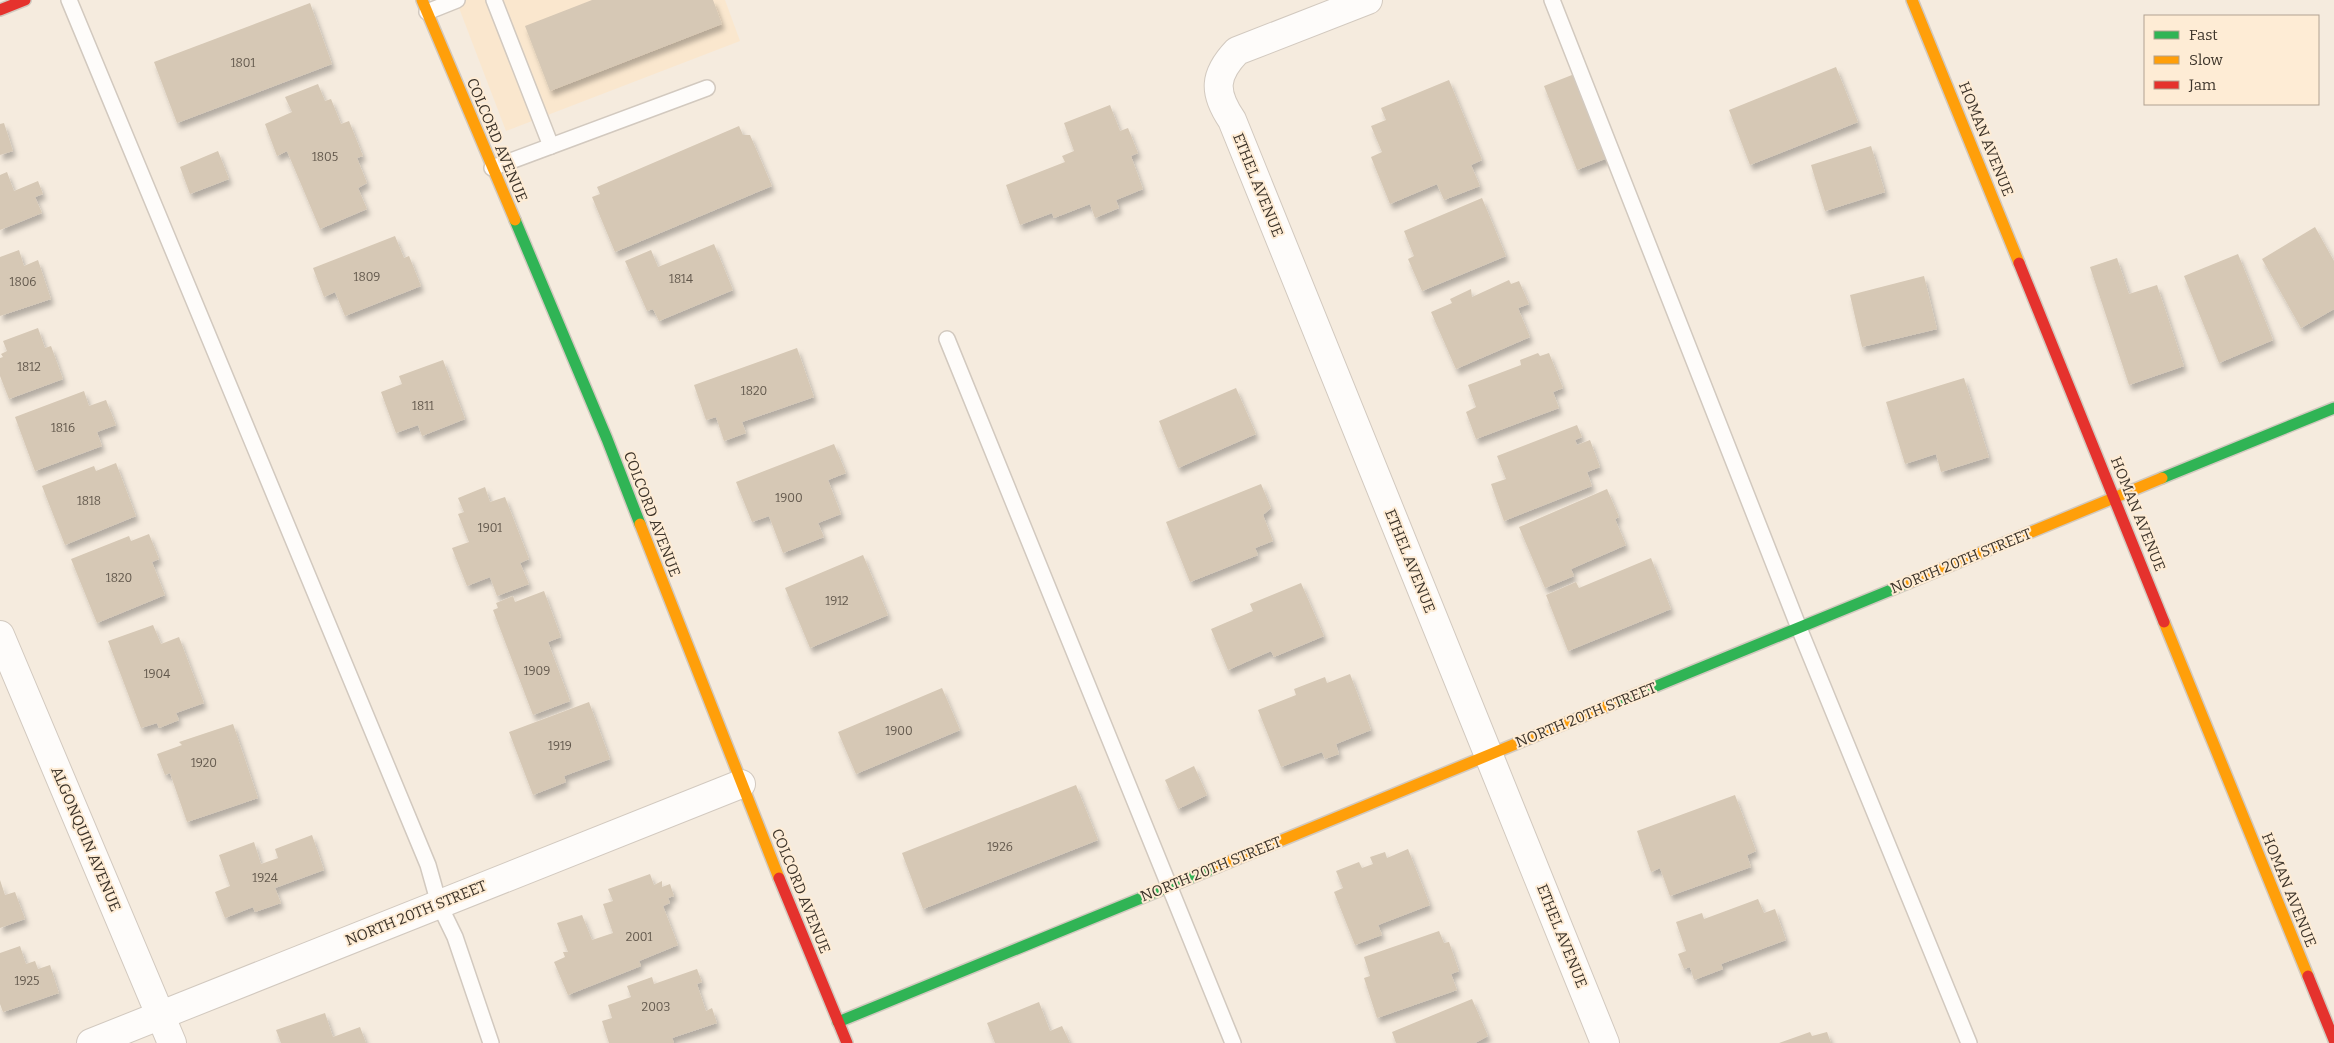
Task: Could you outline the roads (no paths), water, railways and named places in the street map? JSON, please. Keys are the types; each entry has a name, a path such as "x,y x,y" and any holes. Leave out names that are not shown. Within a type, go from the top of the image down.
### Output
{"street":[{"path":"0,10 25,0"},
{"name":"ETHEL AVENUE","path":"1368,0 1237,51 1224,65 1218,79 1219,94 1236,129 1605,1043"},
{"name":"HOMAN AVENUE","path":"1912,0 2116,498 2334,1040"},
{"name":"COLCORD AVENUE","path":"424,6 607,439 741,784 847,1043"},
{"name":"NORTH 20TH STREET","path":"838,1022 2334,408"},
{"name":"ALGONQUIN AVENUE","path":"0,635 172,1043"},
{"name":"NORTH 20TH STREET","path":"90,1043 741,784"}],"lane":[{"path":"69,0 428,865 438,904 455,937 491,1043"},
{"path":"424,6 457,0"},
{"path":"494,0 551,146"},
{"path":"1552,0 1799,628 1969,1043"},
{"path":"492,168 707,88"},
{"path":"947,339 1233,1043"}]}
